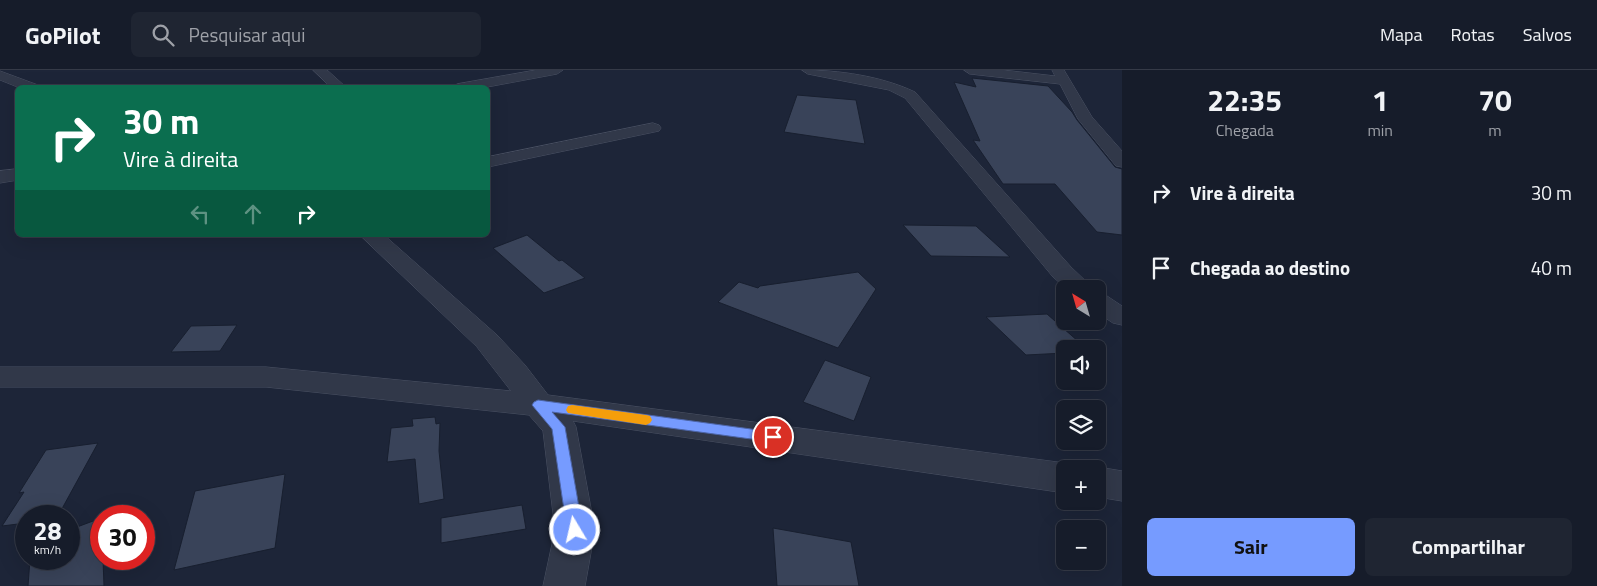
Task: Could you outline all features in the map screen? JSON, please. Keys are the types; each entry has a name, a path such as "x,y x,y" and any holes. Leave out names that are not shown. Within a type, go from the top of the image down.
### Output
{"street":[{"path":"319,70 337,85"},
{"path":"460,74 478,83 510,70"},
{"path":"470,85 557,70"},
{"path":"808,70 870,82 904,91"},
{"path":"970,70 1061,75 1086,119 1122,162"},
{"path":"894,73 904,91 916,102 1062,272 1071,280"},
{"path":"0,75 25,85"},
{"path":"490,162 654,128"},
{"path":"0,177 15,174"},
{"path":"373,237 486,341 514,372 538,405 559,427 575,530 564,586"},
{"path":"1106,307 1122,317"},
{"path":"1,379 266,377 538,405 1056,477"},
{"path":"1106,483 1122,486"}],"building":[{"path":"972,78 1048,86 1072,112 1115,167 1122,169 1122,235 1097,232 1055,184 1003,184 973,140 980,141 954,82 976,87"},
{"path":"797,95 856,100 865,144 784,132"},
{"path":"903,225 976,226 1010,257 931,256"},
{"path":"527,235 559,261 562,260 585,278 544,293 493,248"},
{"path":"858,272 876,289 838,348 718,302 739,282 758,288 760,286"},
{"path":"1047,314 1056,322 1056,330 1065,330 1077,340 1056,340 1056,353 1026,355 986,317"},
{"path":"237,325 220,351 171,352 191,326"},
{"path":"825,360 871,377 854,421 803,402"},
{"path":"435,417 436,424 440,423 439,451 444,499 419,504 415,459 387,462 391,428 413,426 412,419"},
{"path":"98,443 64,505 16,505 24,492 19,493 46,450"},
{"path":"285,474 275,548 174,570 195,491"},
{"path":"522,505 526,529 441,543 441,518"},
{"path":"15,506 15,524 2,526"},
{"path":"90,522 90,570 103,570 104,586 28,586 29,570 80,570 80,526"},
{"path":"773,528 851,542 859,586 777,586"}],"slow traffic":[{"path":"572,410 646,420"}],"route":[{"path":"575,530 559,427 538,405 773,437"}]}
